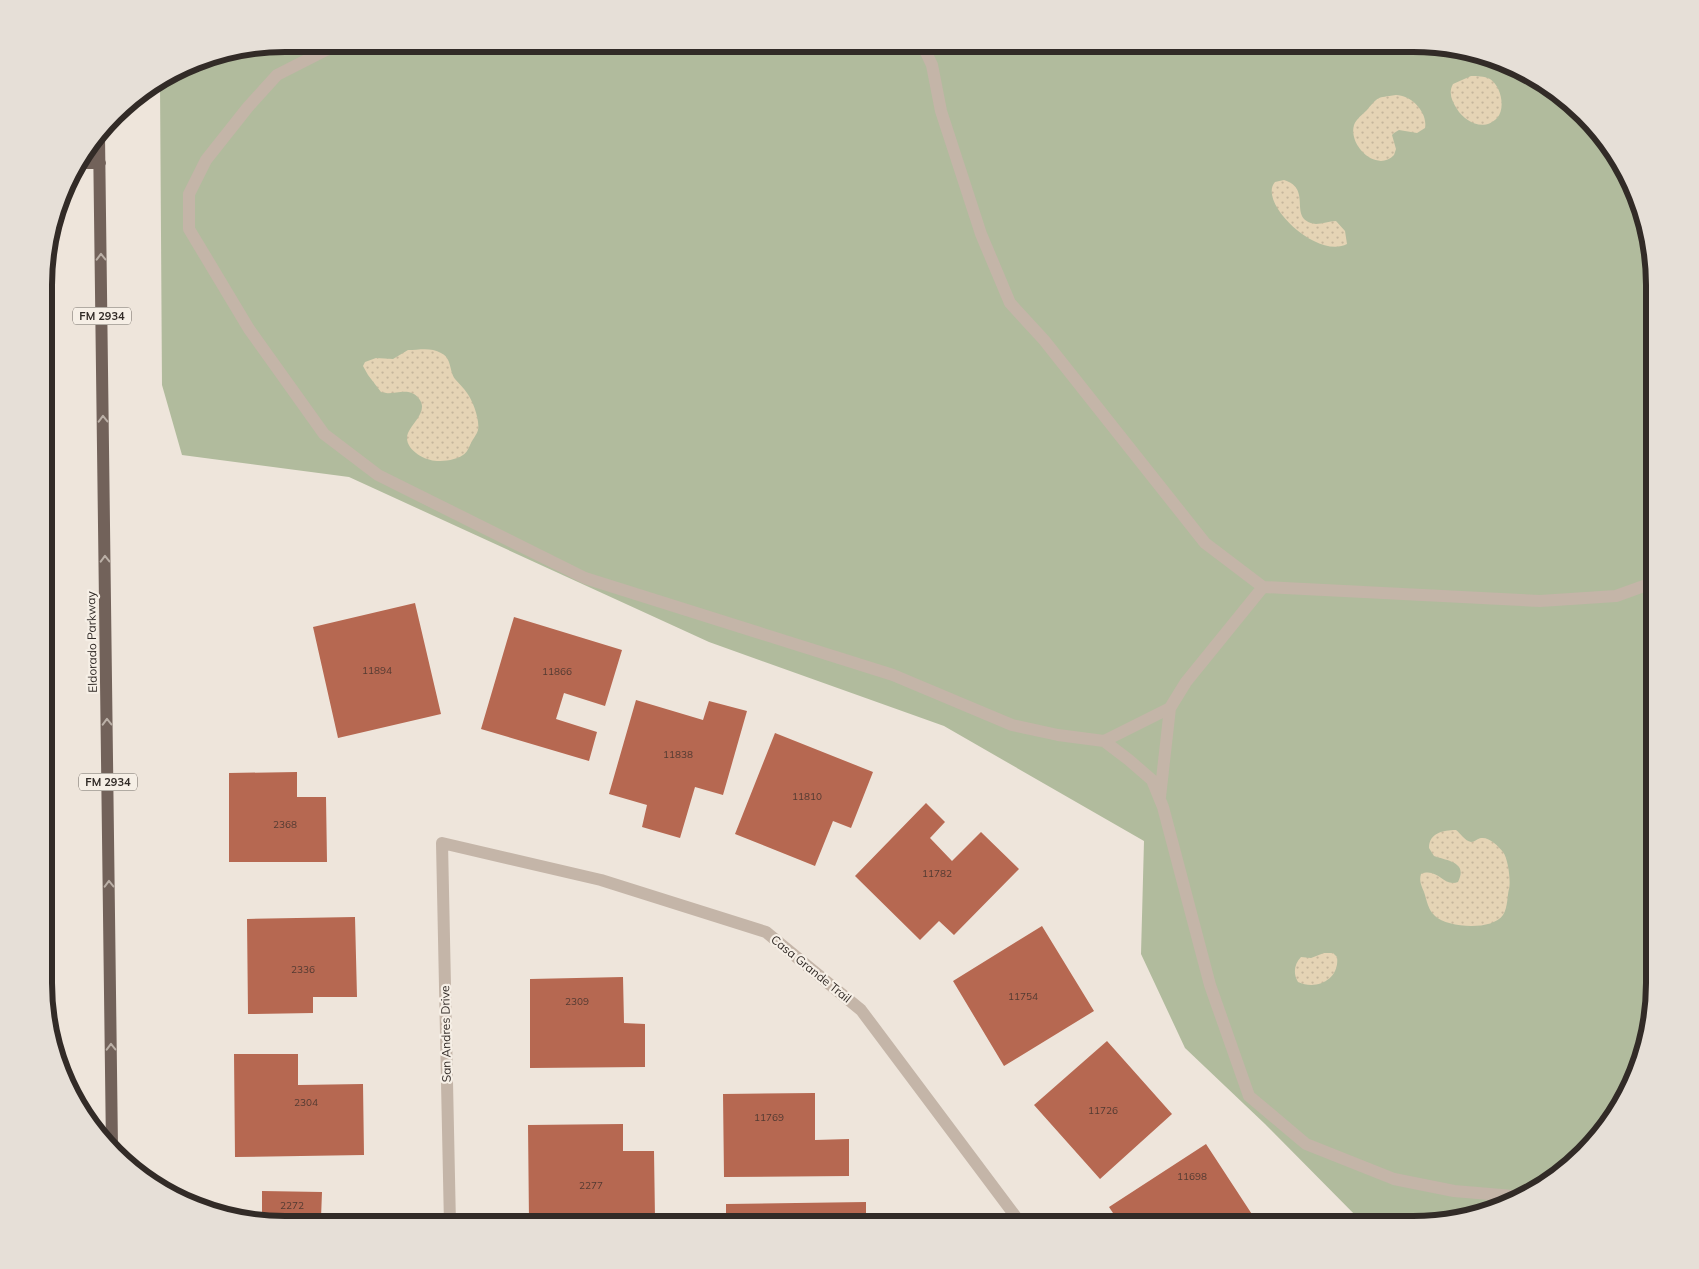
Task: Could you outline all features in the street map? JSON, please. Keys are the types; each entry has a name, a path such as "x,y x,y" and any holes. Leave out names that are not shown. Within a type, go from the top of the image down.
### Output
{"main road":[{"name":"Eldorado Parkway","path":"99,146 112,1139"},
{"path":"88,163 100,163"}],"street":[{"path":"322,52 277,75 248,107 206,160 189,194 189,229 248,329 324,434 378,475 585,578 893,675 1012,726 1104,742 1152,780 1163,807 1210,985 1249,1096 1306,1144 1394,1179 1454,1191 1510,1196"},
{"path":"926,52 932,65 941,111 981,234 1010,303 1050,347 1204,543 1231,565 1263,587 1540,602 1616,596 1646,585"},
{"path":"1160,800 1170,708 1186,682 1263,587"},
{"path":"1104,742 1170,708"},
{"name":"San Andres Drive","path":"442,843 450,1216"},
{"name":"Casa Grande Trail","path":"442,843 601,880 766,932 861,1010 1015,1216"}],"green space":[{"path":"285,52 1414,52 1444,54 1474,60 1503,70 1543,92 1567,110 1589,132 1607,156 1629,196 1639,225 1645,255 1646,999 1639,1044 1629,1073 1607,1113 1589,1137 1567,1159 1543,1177 1517,1192 1474,1209 1444,1215 1356,1216 1265,1124 1185,1048 1141,954 1144,841 944,726 709,642 349,477 182,455 162,385 160,90 196,70 225,60 255,54"}],"sand":[{"path":"1471,76 1490,79 1497,87 1502,103 1500,114 1492,122 1481,125 1475,124 1460,114 1452,100 1451,91 1453,84"},
{"path":"1396,95 1407,98 1417,105 1424,116 1425,128 1417,133 1399,130 1392,135 1396,149 1394,155 1387,160 1372,159 1365,155 1355,141 1354,125 1376,100 1381,97"},
{"path":"1284,180 1293,184 1297,190 1303,217 1307,221 1316,224 1336,221 1345,231 1347,244 1335,247 1321,244 1306,237 1282,215 1274,202 1272,191 1275,182"},
{"path":"408,350 433,350 445,355 455,379 472,401 477,416 478,430 467,451 460,457 437,461 426,459 415,453 408,444 407,439 408,433 420,414 422,404 410,392 381,392 363,366 365,362 376,358 393,359"},
{"path":"1456,830 1471,842 1481,838 1491,840 1503,852 1506,859 1510,885 1506,909 1503,915 1490,924 1470,926 1450,923 1435,916 1428,905 1420,879 1421,874 1432,873 1453,883 1458,882 1460,875 1460,870 1455,863 1434,856 1429,848 1431,839 1438,833"},
{"path":"1324,953 1333,953 1337,957 1337,965 1331,977 1326,981 1313,985 1298,982 1295,976 1295,969 1301,957 1311,958"}],"building":[{"path":"415,603 441,714 338,738 313,627"},
{"path":"514,617 622,650 605,706 564,693 556,719 597,732 589,761 481,729"},
{"path":"636,700 703,720 709,701 747,711 723,795 695,787 680,838 642,827 647,805 609,794"},
{"path":"775,733 873,772 851,828 833,821 815,866 735,834"},
{"path":"297,772 297,797 326,797 327,862 229,862 229,773"},
{"path":"926,803 945,822 930,838 952,861 981,832 1019,869 954,935 939,921 920,940 855,876"},
{"path":"355,917 357,997 313,997 313,1013 248,1014 247,919"},
{"path":"1042,926 1094,1011 1004,1066 953,981"},
{"path":"623,977 624,1023 645,1024 645,1067 530,1068 530,979"},
{"path":"1107,1041 1172,1114 1100,1179 1034,1105"},
{"path":"234,1054 298,1054 298,1085 363,1084 364,1155 235,1157"},
{"path":"815,1093 815,1140 849,1139 849,1176 724,1177 723,1094"},
{"path":"623,1124 623,1151 654,1151 655,1216 529,1216 528,1125"},
{"path":"1206,1144 1253,1216 1115,1216 1109,1207"},
{"path":"262,1191 322,1192 321,1216 262,1215"},
{"path":"866,1202 866,1216 726,1216 726,1204"}]}
